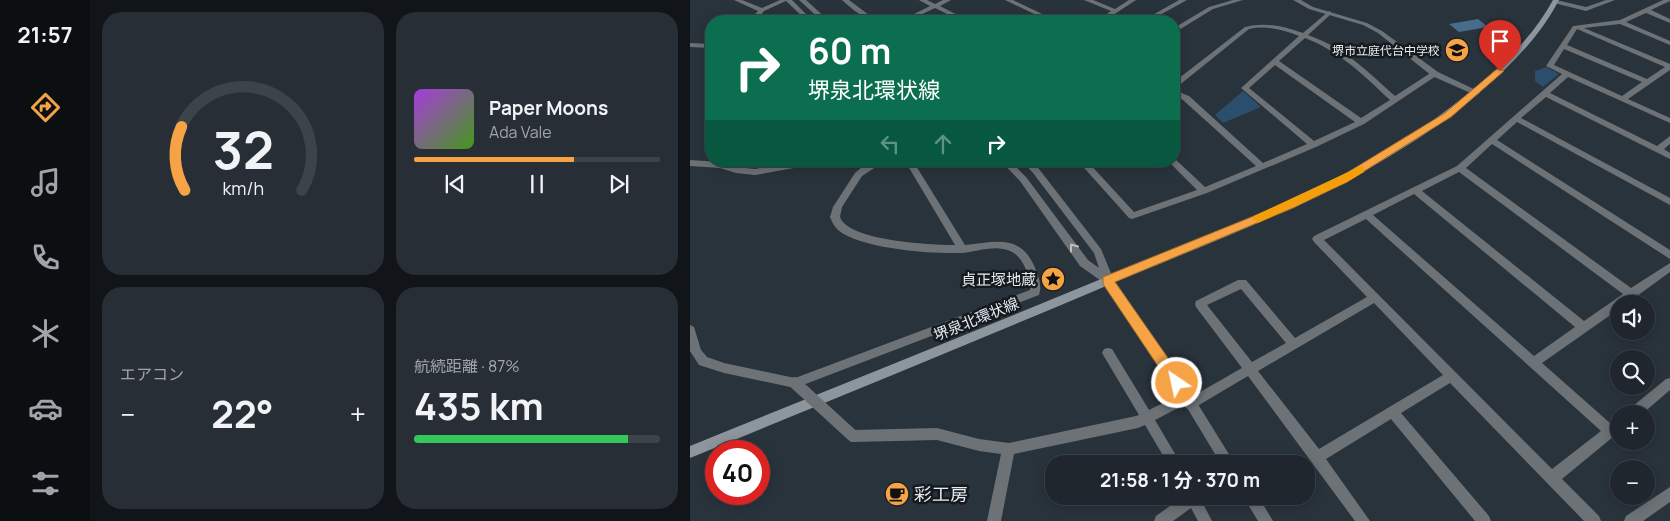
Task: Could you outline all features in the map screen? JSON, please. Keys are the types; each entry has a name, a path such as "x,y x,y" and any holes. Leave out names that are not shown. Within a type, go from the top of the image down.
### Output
{"main road":[{"name":"堺泉北環状線","path":"690,452 1290,205 1344,180 1415,137 1476,92 1523,49 1556,1"}],"street":[{"path":"737,0 762,10"},
{"path":"757,15 762,10 786,0 803,15"},
{"path":"802,0 818,15"},
{"path":"845,0 866,15"},
{"path":"922,0 952,15"},
{"path":"916,15 948,0"},
{"path":"1008,0 1041,15"},
{"path":"1087,0 1116,12"},
{"path":"1111,15 1133,0"},
{"path":"1156,15 1184,0"},
{"path":"1180,27 1211,8 1240,0"},
{"path":"1296,0 1311,8 1366,24 1380,32 1435,74 1476,92"},
{"path":"1556,1 1586,9 1612,0"},
{"path":"1669,0 1621,22 1578,27 1550,66 1670,121"},
{"path":"1645,10 1670,21"},
{"path":"1313,145 1245,88 1329,13"},
{"path":"1621,22 1670,43"},
{"path":"1180,80 1253,25 1271,26 1322,43 1348,58 1394,100"},
{"path":"1578,27 1670,67"},
{"path":"690,45 705,46"},
{"path":"1563,46 1648,82"},
{"path":"1275,61 1361,122"},
{"path":"1622,100 1670,67"},
{"path":"1087,167 1132,216 1204,191 1313,145 1361,122 1435,74"},
{"path":"1567,74 1460,168 1317,239 1594,521"},
{"path":"1546,94 1670,156"},
{"path":"1180,95 1186,98 1260,166"},
{"path":"1517,119 1670,202"},
{"path":"1658,150 1670,138"},
{"path":"1492,140 1670,255"},
{"path":"690,163 705,163"},
{"path":"730,167 736,170 755,172 788,167"},
{"path":"795,383 1035,292 1035,279 1023,254 1009,246 962,249 898,246 849,232 839,226 835,216 836,208 861,171 869,167"},
{"path":"913,167 962,249"},
{"path":"1011,167 1023,179 1084,263 1108,280"},
{"path":"1033,167 1098,252 1108,280 1189,400 1223,455"},
{"path":"1179,167 1204,191"},
{"path":"1460,168 1631,294"},
{"path":"1415,190 1583,327"},
{"path":"1366,214 1534,362 1610,425"},
{"path":"1534,362 1670,267"},
{"path":"1292,343 1242,283 1200,304 1364,521"},
{"path":"690,330 696,352 704,361 724,368 795,383 853,436 937,434 979,445 1009,448 1147,418 1250,371 1292,343 1374,298"},
{"path":"1108,354 1170,455"},
{"path":"1317,457 1451,376"},
{"path":"1643,405 1670,383"},
{"path":"1392,411 1484,521"},
{"path":"1552,478 1610,431"},
{"path":"994,521 1009,448"},
{"path":"1631,521 1670,494"},
{"path":"1167,519 1184,505"},
{"path":"1197,505 1205,521"},
{"path":"1256,505 1266,521"}],"shaded area":[{"path":"1478,19 1488,27 1459,32 1449,24"},
{"path":"1546,67 1559,74 1543,87 1535,81 1535,71"},
{"path":"1243,91 1261,107 1223,123 1215,115"}],"slow traffic":[{"path":"1258,219 1344,180 1361,169"}],"place":[{"name":"堺市立庭代台中学校","path":"1457,50"},
{"name":"貞正塚地蔵","path":"1053,279"},
{"name":"彩工房","path":"897,494"}],"route":[{"path":"1177,383 1108,280 1290,205 1344,180 1448,115 1500,71"}]}
